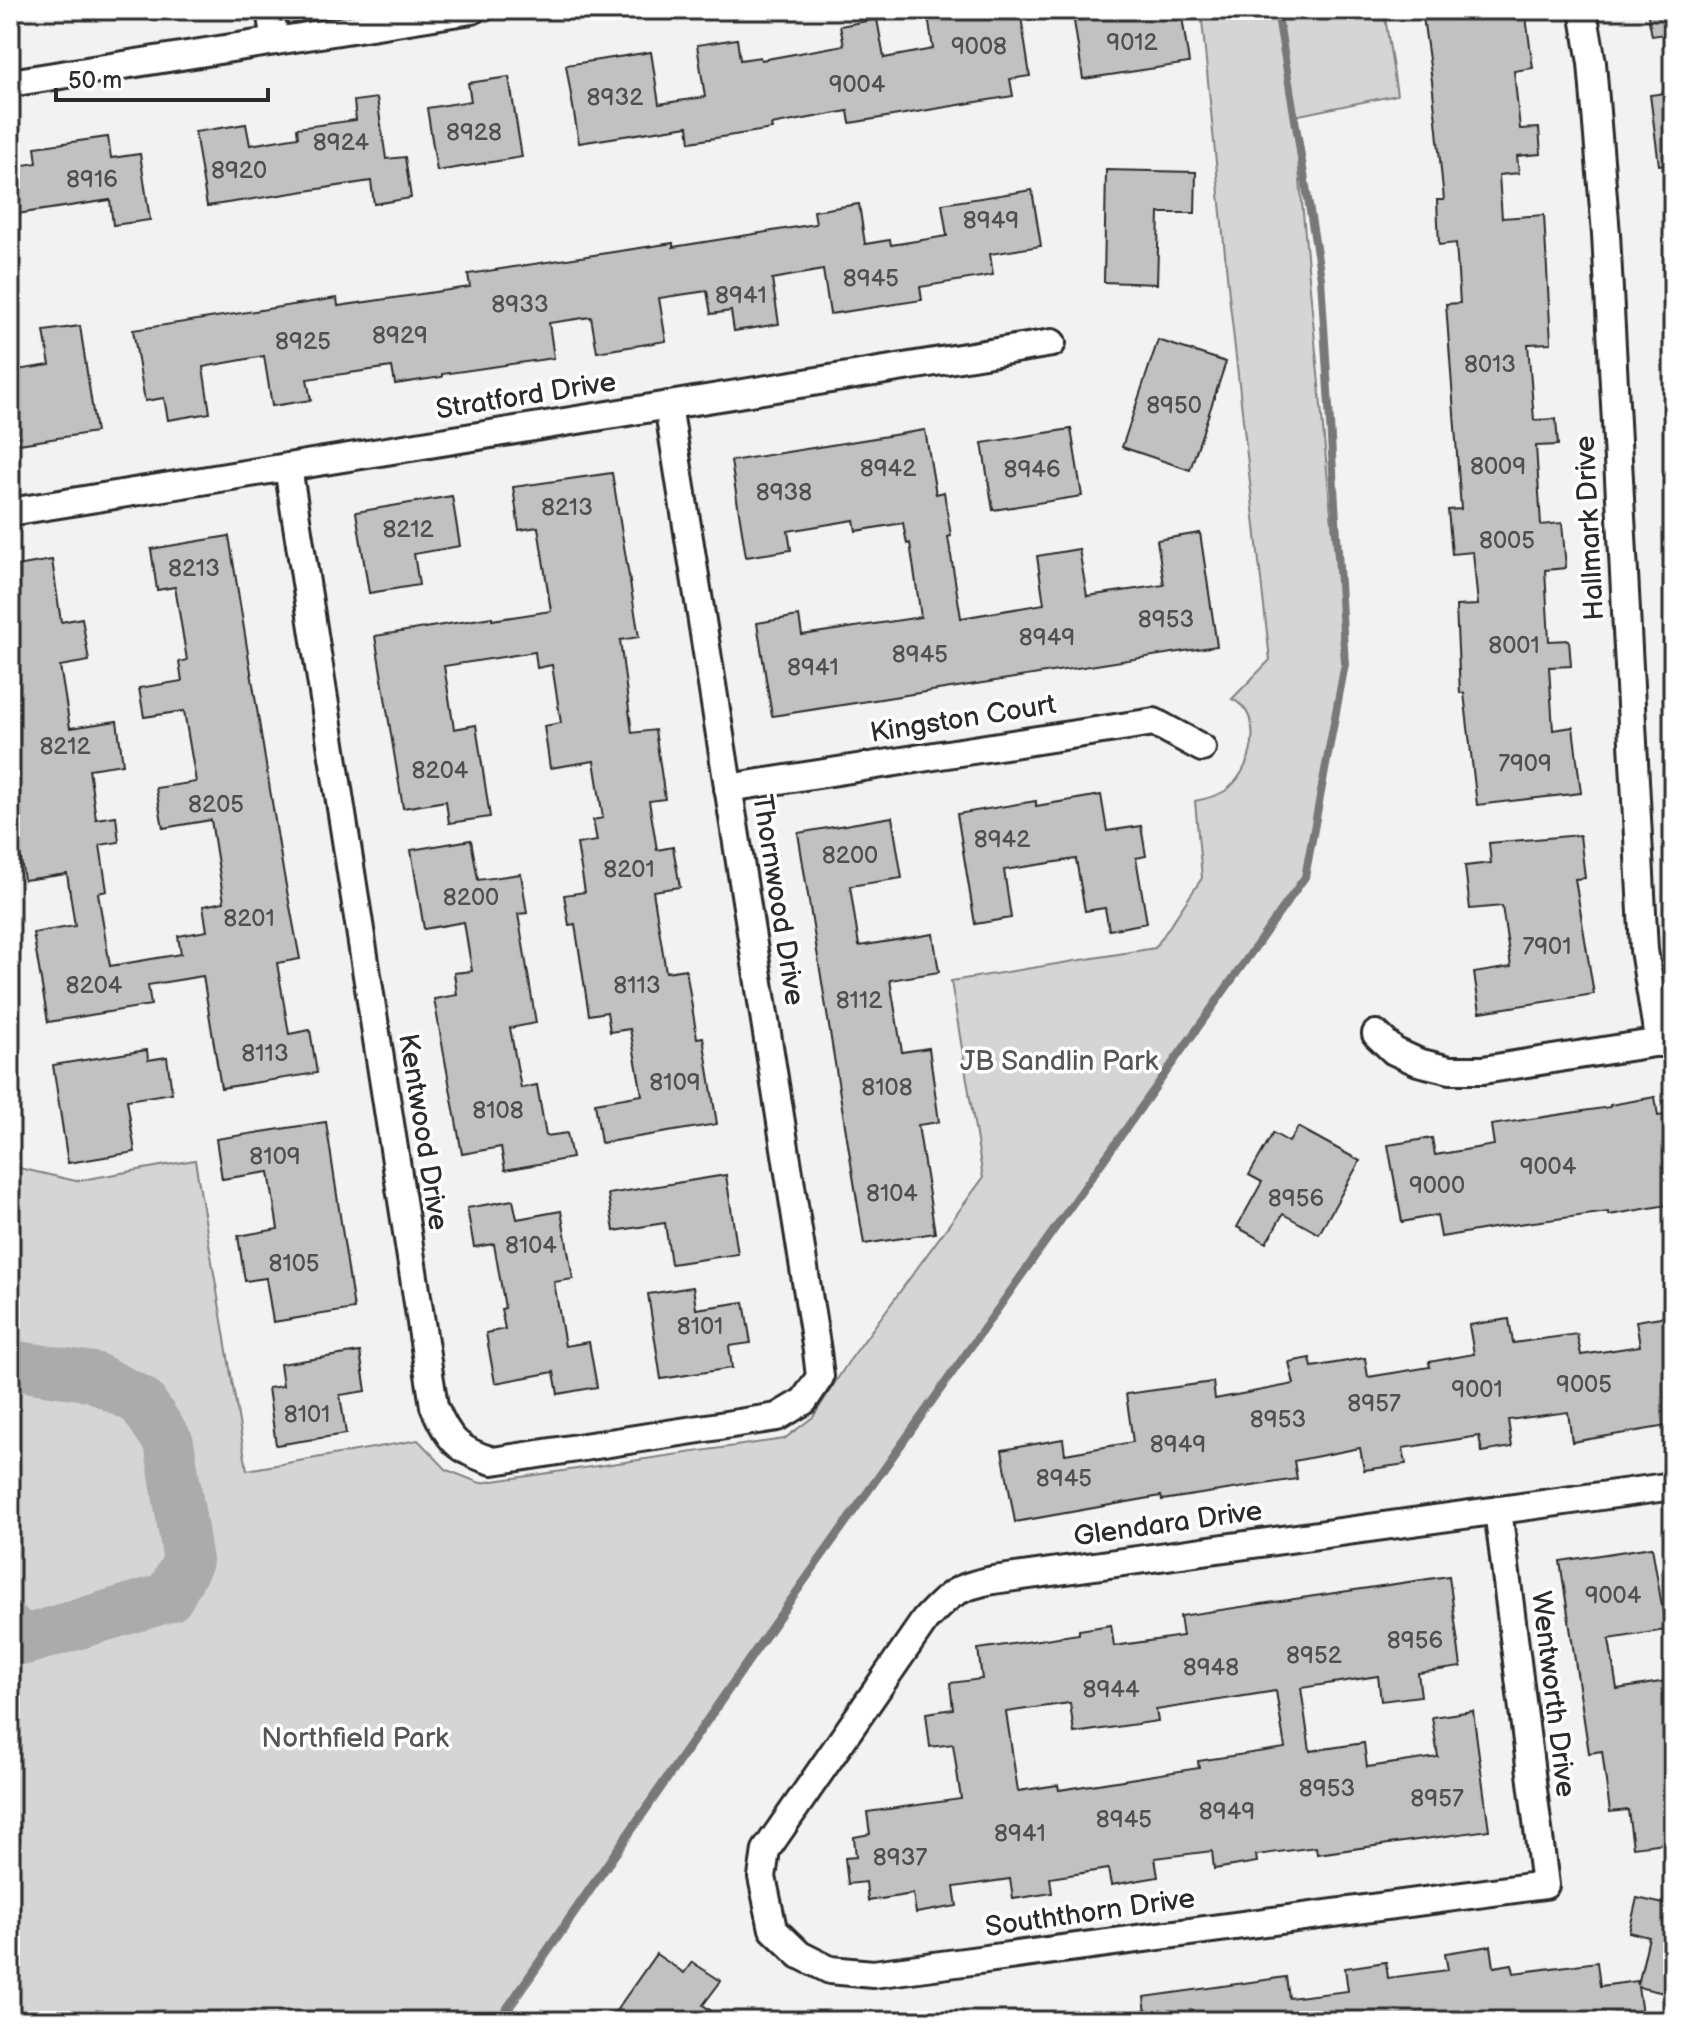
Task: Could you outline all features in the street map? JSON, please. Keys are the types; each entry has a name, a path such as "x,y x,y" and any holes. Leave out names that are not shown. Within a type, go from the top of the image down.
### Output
{"street":[{"path":"270,10 275,41"},
{"path":"10,83 472,10"},
{"name":"Hallmark Drive","path":"1583,10 1592,63 1606,234 1644,950 1666,1041"},
{"name":"Stratford Drive","path":"10,512 1052,343"},
{"name":"Thornwood Drive","path":"668,405 817,1351 820,1377 804,1401"},
{"name":"Kentwood Drive","path":"288,467 434,1406 446,1434 470,1454 493,1461 777,1417 804,1401"},
{"name":"Kingston Court","path":"728,788 1154,722 1202,748"},
{"path":"1376,1034 1394,1051 1418,1062 1450,1070 1483,1070 1666,1041"},
{"name":"Glendara Drive","path":"787,1820 925,1620 948,1595 972,1584 1673,1486"},
{"name":"Wentworth Drive","path":"1498,1510 1545,1885"},
{"name":"Souththorn Drive","path":"787,1820 766,1850 762,1877 773,1929 800,1955 830,1970 873,1974 1545,1885"}],"green space":[{"name":"Northfield Park","path":"1201,10 1384,10 1397,95 1294,116 1345,664 1305,877 927,1408 504,2021 10,2021 10,1166 76,1181 195,1160 247,1470 418,1440 447,1470 480,1483 784,1439 813,1417 847,1364 983,1178 951,981 1155,948 1202,878 1195,801 1225,791 1242,771 1252,744 1252,730 1243,707 1232,699 1270,660"}],"building":[{"path":"968,10 1020,10 1030,76 1010,79 1013,96 850,123 848,111 771,125 772,129 690,142 688,126 579,143 566,65 651,52 659,104 705,97 697,45 737,39 740,60 760,57 761,60 844,45 840,26 877,19 884,58 933,49 928,16"},
{"path":"1144,10 1181,10 1189,63 1083,79 1074,21"},
{"path":"1422,10 1525,10 1533,68 1514,71 1520,129 1539,128 1541,154 1517,156 1519,173 1499,175 1502,218 1544,215 1551,343 1528,344 1534,420 1556,419 1558,445 1536,446 1541,525 1562,523 1566,568 1545,570 1549,641 1569,640 1571,666 1549,667 1553,730 1573,727 1581,793 1477,805 1464,693 1460,693 1456,606 1478,605 1473,552 1452,554 1448,510 1461,509 1446,304 1460,303 1456,243 1439,245 1437,200 1444,200"},
{"path":"1647,10 1673,10 1673,33 1652,36"},
{"path":"509,77 522,157 437,171 427,108 471,101 468,83"},
{"path":"1673,92 1673,164 1659,165 1650,95"},
{"path":"377,98 386,159 405,157 411,198 374,204 371,181 207,206 195,132 246,124 250,145 298,137 297,128 356,120 354,101"},
{"path":"108,137 111,158 140,154 150,220 113,225 110,200 10,215 10,167 37,163 35,147"},
{"path":"1106,170 1196,172 1195,213 1159,213 1157,284 1104,282"},
{"path":"1032,190 1041,246 990,254 993,275 920,287 922,300 830,314 823,270 772,279 779,324 734,331 731,311 711,314 707,291 659,298 666,341 597,352 591,317 549,323 554,358 395,384 392,367 307,379 311,400 272,406 264,356 203,367 210,413 168,420 164,398 145,401 133,330 337,298 338,306 470,287 468,274 673,243 673,247 816,224 814,211 859,204 865,244 890,240 891,245 947,236 942,204"},
{"path":"80,326 96,432 19,444 10,371 50,365 44,331"},
{"path":"1158,340 1226,362 1190,470 1122,447"},
{"path":"1071,429 1082,496 993,510 982,443"},
{"path":"925,430 936,494 944,492 961,618 1044,604 1037,556 1079,549 1087,596 1164,585 1157,540 1200,533 1217,646 772,716 757,623 799,616 802,635 921,617 910,543 907,544 903,523 856,531 854,520 788,531 791,550 746,557 731,461"},
{"path":"612,473 639,637 620,640 632,733 655,730 665,799 649,801 657,850 673,847 680,887 653,891 666,972 686,969 697,1038 703,1037 717,1124 601,1143 595,1103 642,1095 630,1029 610,1032 607,1012 589,1015 575,924 569,925 564,895 585,892 577,844 597,841 593,820 603,818 594,761 550,768 544,726 561,723 552,665 537,668 535,652 444,666 454,729 476,725 490,817 449,823 446,801 403,808 375,636 551,611 538,527 519,530 513,487"},
{"path":"452,496 460,546 414,554 419,585 369,593 356,512"},
{"path":"229,536 300,959 277,963 289,1034 310,1030 317,1073 221,1088 203,976 148,985 151,1005 48,1022 33,933 75,926 67,874 24,880 10,785 10,567 52,560 61,622 82,618 89,661 60,666 70,728 117,721 123,764 89,769 96,819 116,816 119,842 100,845 107,891 98,893 110,966 181,954 178,936 207,931 203,906 224,902 211,820 163,828 156,788 196,782 184,711 144,717 139,688 182,681 179,662 187,660 175,587 157,590 151,549"},
{"path":"1101,795 1107,831 1141,826 1146,856 1136,858 1147,923 1109,930 1105,908 1085,911 1076,859 1004,870 1011,918 975,924 957,814 1036,801 1036,806"},
{"path":"892,817 902,878 850,886 859,946 933,934 939,972 890,980 902,1052 929,1048 939,1122 918,1125 935,1233 864,1244 798,833"},
{"path":"1580,835 1585,878 1575,879 1594,994 1480,1012 1474,973 1511,967 1502,906 1470,909 1465,866 1491,863 1489,843"},
{"path":"471,840 478,880 521,874 527,913 518,914 536,1023 510,1028 521,1088 537,1085 546,1136 567,1133 572,1158 505,1170 501,1147 462,1154 434,999 457,995 454,973 472,971 464,922 424,929 411,850"},
{"path":"147,1050 148,1060 167,1057 172,1093 127,1100 135,1152 68,1163 53,1065"},
{"path":"1655,1097 1658,1116 1673,1114 1673,1204 1441,1237 1437,1215 1402,1222 1388,1145 1432,1138 1435,1155 1494,1145 1491,1125"},
{"path":"326,1122 354,1309 273,1322 266,1278 245,1281 238,1236 278,1229 269,1172 222,1179 216,1139"},
{"path":"1298,1127 1360,1161 1319,1234 1283,1214 1266,1243 1237,1227 1262,1182 1249,1175 1273,1133 1289,1142"},
{"path":"726,1175 738,1254 671,1264 665,1223 614,1231 608,1194"},
{"path":"513,1200 517,1219 561,1211 573,1279 554,1282 565,1346 589,1342 597,1387 558,1394 554,1372 495,1383 486,1333 505,1329 501,1309 505,1308 494,1244 474,1247 467,1208"},
{"path":"693,1287 696,1309 744,1302 751,1343 729,1346 732,1368 661,1379 648,1294"},
{"path":"1673,1315 1673,1425 1572,1442 1568,1412 1508,1420 1512,1447 1482,1452 1479,1436 1403,1448 1406,1464 1364,1470 1360,1448 1294,1461 1297,1479 1162,1500 1161,1496 1015,1522 1002,1450 1063,1439 1065,1454 1133,1442 1126,1394 1213,1382 1215,1399 1294,1384 1289,1362 1310,1358 1312,1367 1365,1358 1368,1377 1430,1367 1429,1362 1474,1354 1469,1325 1509,1319 1513,1343 1577,1334 1581,1355 1640,1346 1636,1321"},
{"path":"360,1352 366,1391 340,1395 346,1434 276,1445 268,1388 283,1386 280,1364"},
{"path":"1652,1547 1666,1630 1609,1639 1617,1689 1673,1680 1673,1842 1633,1847 1628,1810 1610,1812 1602,1751 1589,1753 1560,1561"},
{"path":"1449,1576 1461,1667 1418,1673 1421,1696 1381,1701 1378,1676 1301,1688 1310,1751 1364,1743 1367,1767 1438,1757 1432,1717 1473,1711 1489,1830 1317,1854 1316,1847 1256,1855 1257,1862 1214,1869 1212,1851 1155,1858 1158,1877 1111,1885 1108,1869 1050,1878 1052,1893 1013,1899 1010,1879 954,1887 957,1906 916,1913 913,1894 868,1901 866,1882 848,1884 845,1858 856,1857 854,1837 870,1834 867,1812 961,1799 953,1744 930,1747 926,1713 953,1709 950,1683 982,1679 978,1649 1079,1634 1079,1630 1111,1625 1114,1646 1183,1636 1180,1616","holes":["1276,1691 1285,1748 1198,1761 1199,1768 1059,1790 1058,1785 1018,1791 1006,1712 1070,1703 1074,1733 1158,1721 1156,1710"]},
{"path":"1637,1898 1673,1906 1673,1995 1638,1987 1643,2021 1147,2021 1144,1997 1286,1977 1289,1998 1348,1991 1345,1968 1386,1962 1388,1978 1448,1970 1445,1953 1491,1946 1494,1967 1512,1964 1514,1973 1597,1962 1600,1986 1637,1981 1638,1985 1649,1937 1629,1932"},
{"path":"656,1954 684,1973 692,1962 721,1981 703,2005 725,2021 609,2021"}],"waterway":[{"path":"498,2021 763,1639 1305,877 1345,664 1321,278 1277,10"},
{"path":"10,1365 94,1377 141,1401 169,1443 188,1561 169,1597 25,1640 10,1629"}],"park label":[{"name":"JB Sandlin Park","path":"1059,1061"}]}
